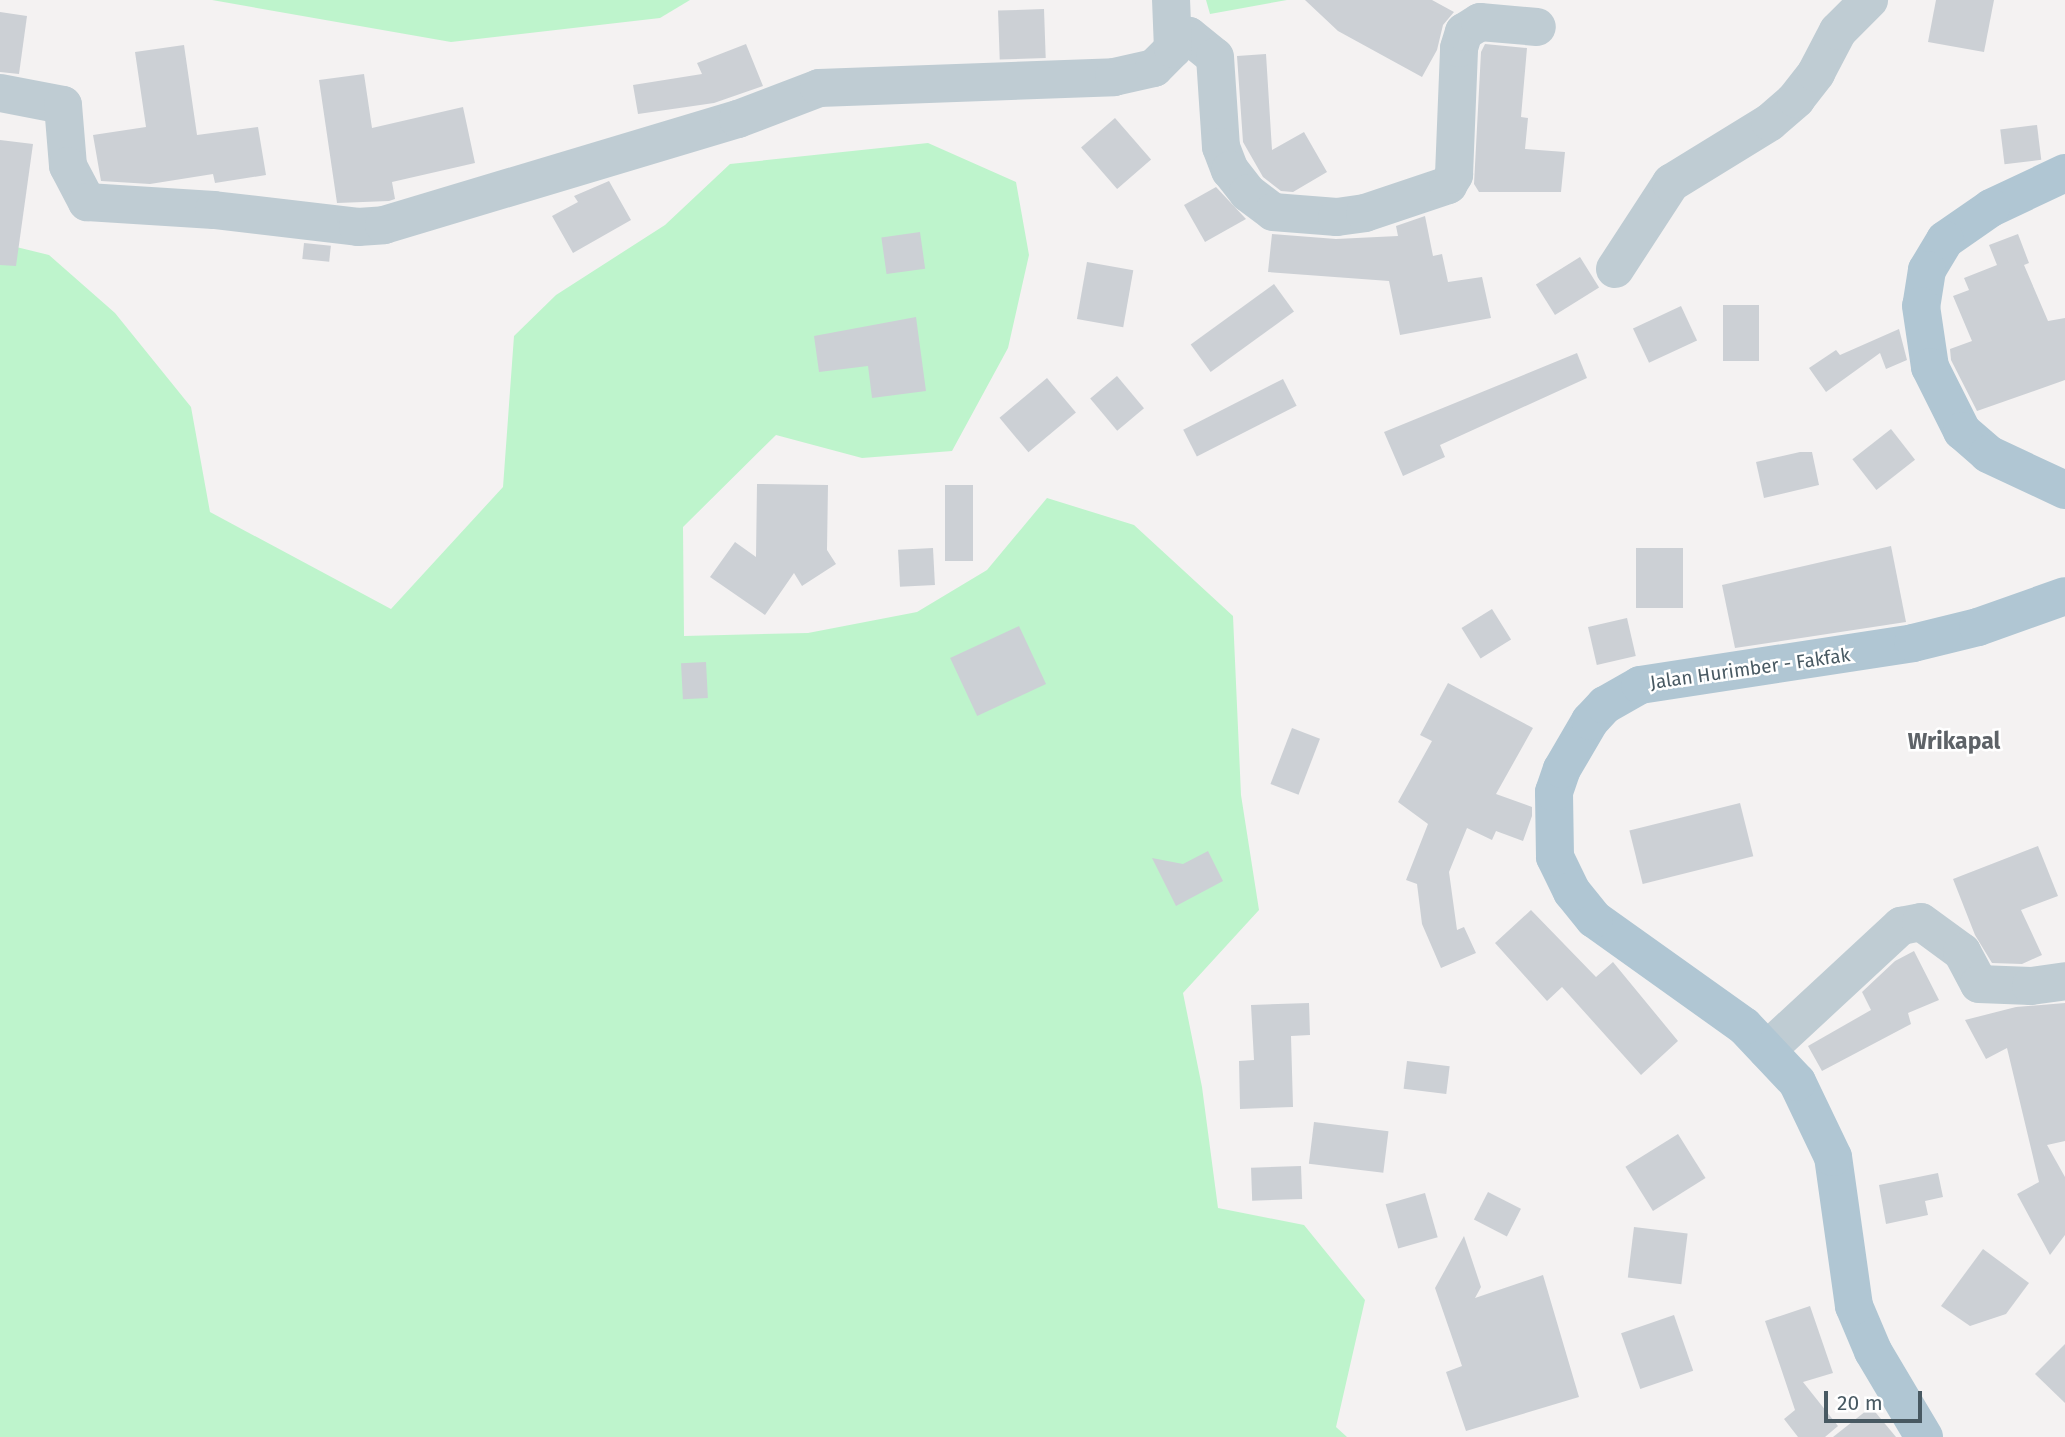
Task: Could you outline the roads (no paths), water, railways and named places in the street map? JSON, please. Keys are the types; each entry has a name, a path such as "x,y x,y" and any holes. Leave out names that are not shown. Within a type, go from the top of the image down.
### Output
{"main road":[{"path":"2065,173 1991,208 1945,240 1927,270 1921,306 1930,368 1962,431 1988,454 2065,490"},
{"name":"Jalan Hurimber - Fakfak","path":"1924,1437 1873,1351 1854,1306 1843,1253 1842,1203 1819,1120 1797,1082 1767,1050 1712,1002 1594,919 1560,870 1552,839 1554,792 1562,769 1590,721 1605,705 1640,685 1913,643 1978,627 2065,597"}],"street":[{"path":"1615,269 1671,183 1770,122 1796,99 1842,26 1869,0"},
{"path":"1173,17 1189,36 1215,57 1221,147 1230,170 1248,192 1273,212 1337,218 1365,213 1448,186 1454,175 1459,48 1464,32 1480,22 1537,27"},
{"path":"0,93 64,105 68,166 87,202 214,210 358,228 384,225 738,119 830,86 1054,81 1114,77 1154,68 1168,57 1173,17"},
{"path":"1767,1050 1901,926 1921,922 1962,952 1979,984 2031,986 2065,981"}],"district":[{"name":"Wrikapal","path":"1954,741"}]}
